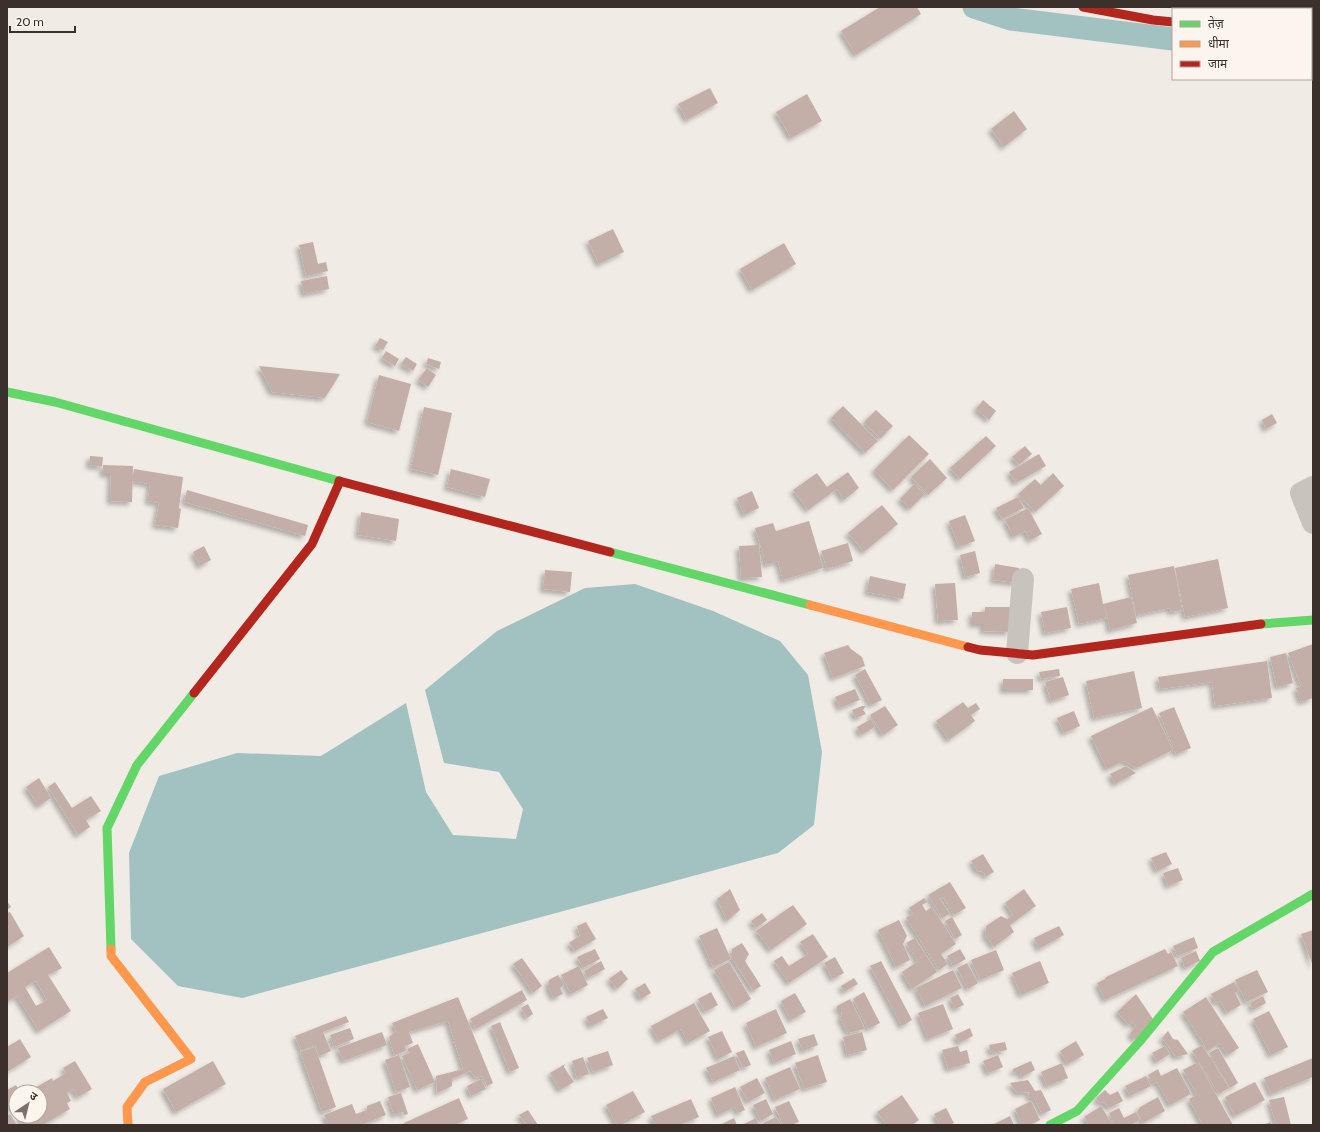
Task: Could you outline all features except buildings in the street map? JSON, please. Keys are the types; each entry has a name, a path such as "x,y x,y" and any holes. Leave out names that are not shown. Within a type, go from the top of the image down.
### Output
{"main road":[{"path":"1083,7 1153,20 1172,22"},
{"path":"7,392 55,402 340,481 980,650 1034,655 1261,624 1313,620"},
{"path":"128,1125 127,1107 146,1082 191,1059 111,956 107,828 137,765 312,544 340,481"},
{"path":"1050,1125 1077,1111 1141,1040 1213,952 1313,894"}],"street":[{"path":"1313,487 1301,493 1313,523"},
{"path":"1016,653 1023,578"}],"water":[{"path":"635,584 713,611 780,641 808,675 822,752 814,825 778,853 242,998 178,986 131,939 129,853 159,776 237,753 321,756 406,703 426,792 453,835 516,839 523,809 499,772 444,763 425,690 497,631 585,588"}],"waterway":[{"path":"974,7 1011,19 1172,39"}],"traffic: fast":[{"path":"7,392 55,402 339,481"},
{"path":"610,552 810,605"},
{"path":"1261,624 1313,620"},
{"path":"111,949 107,828 137,765 194,693"},
{"path":"1050,1125 1077,1111 1141,1040 1213,952 1313,894"}],"traffic: slow":[{"path":"810,605 968,647"},
{"path":"111,949 111,956 191,1059 145,1082 127,1107 128,1125"}],"traffic: jam":[{"path":"1083,7 1153,20 1172,22"},
{"path":"339,481 610,552"},
{"path":"194,693 312,544 340,481"},
{"path":"968,647 980,650 1033,655 1261,624"}]}
